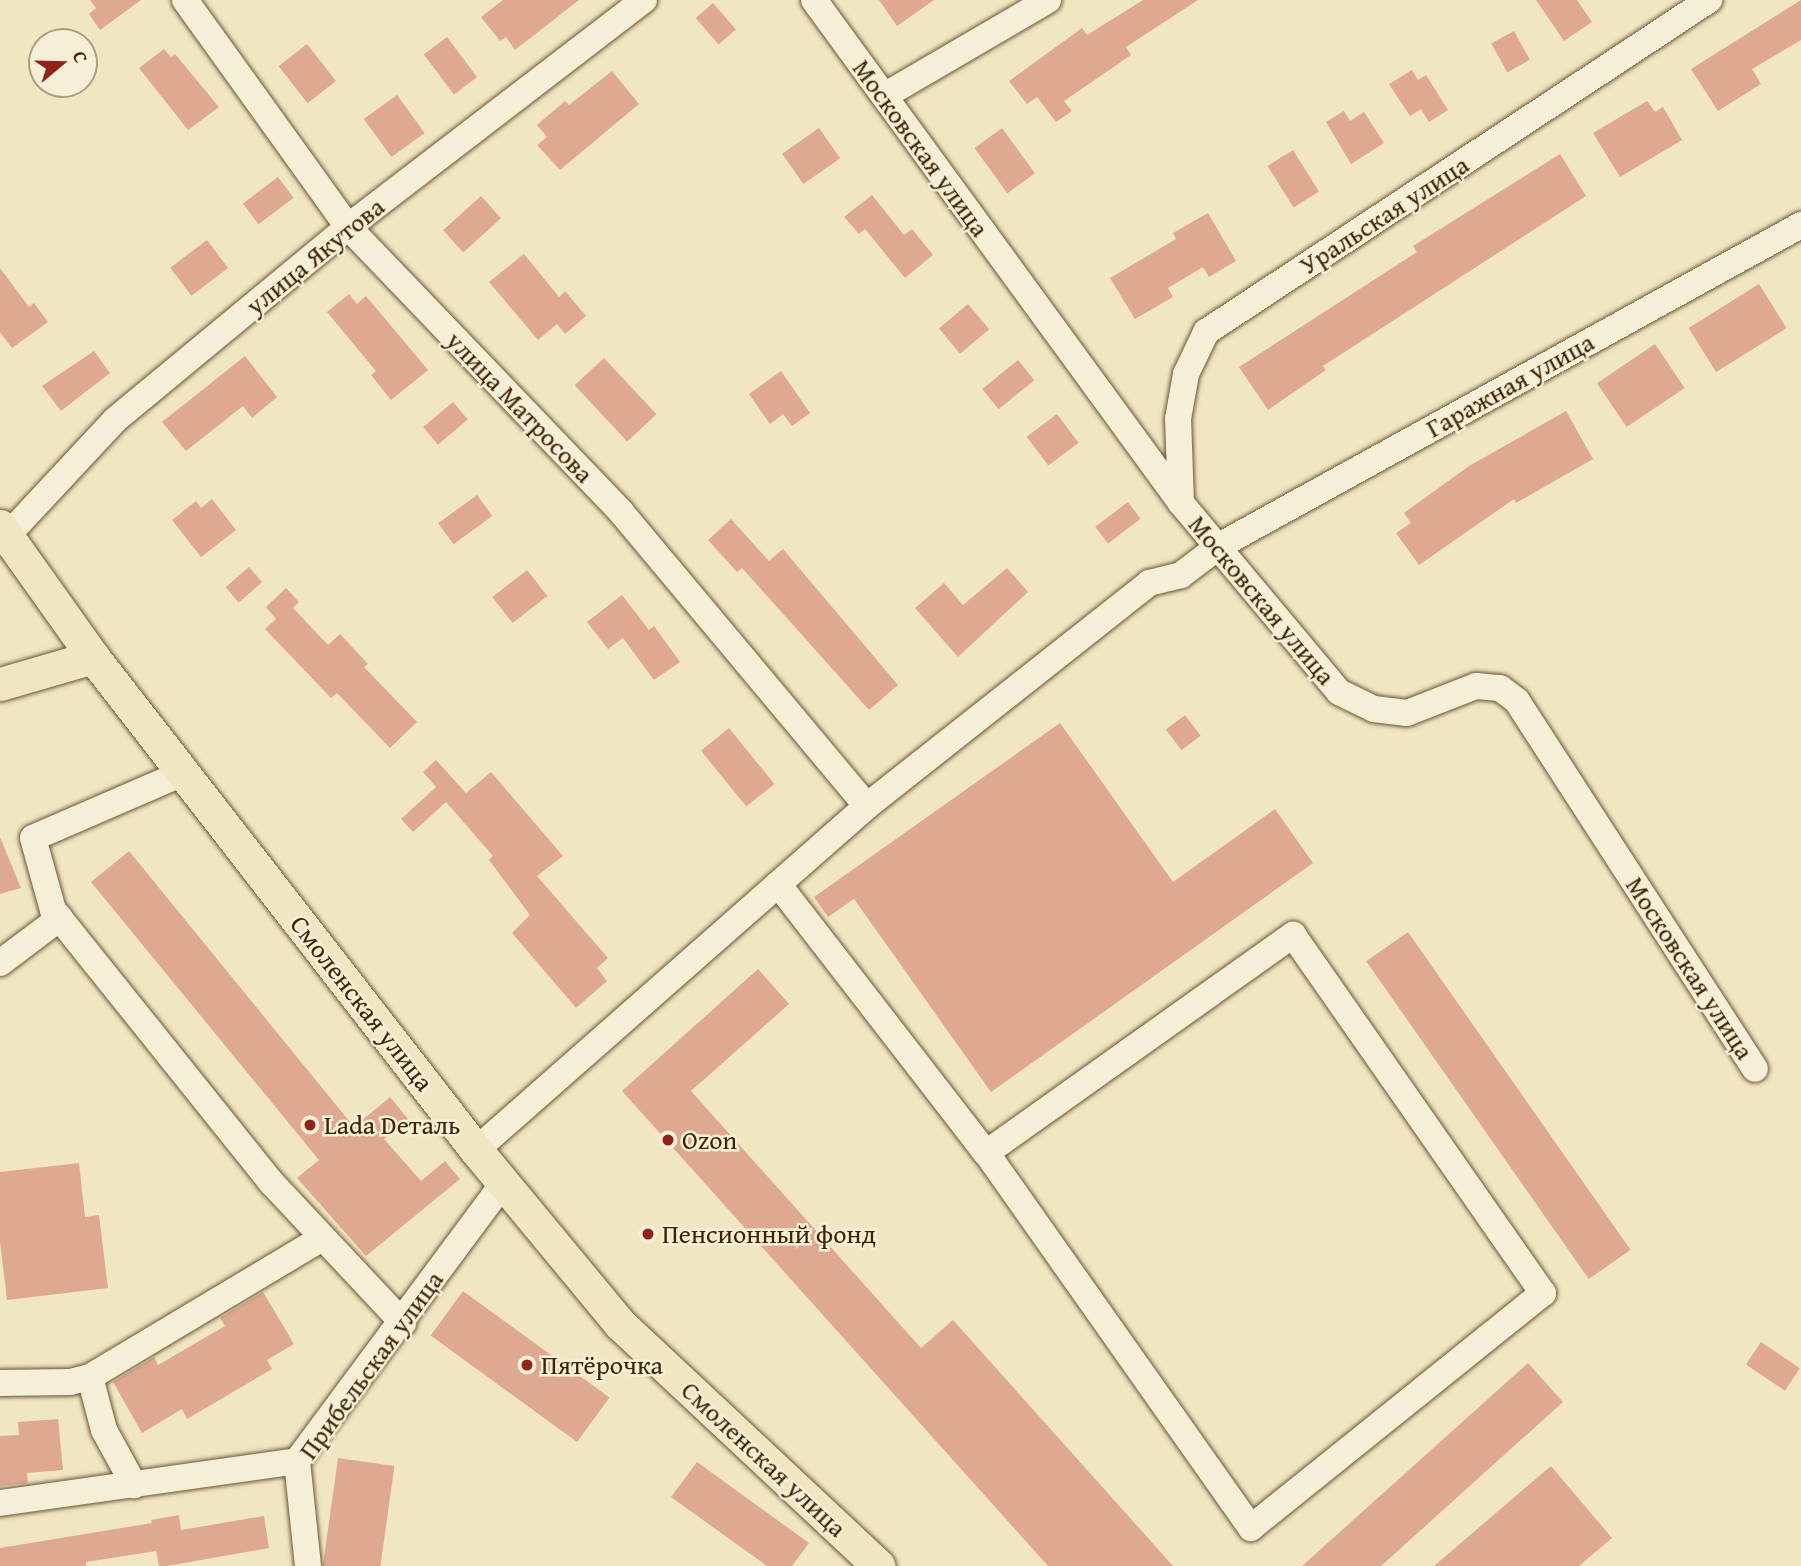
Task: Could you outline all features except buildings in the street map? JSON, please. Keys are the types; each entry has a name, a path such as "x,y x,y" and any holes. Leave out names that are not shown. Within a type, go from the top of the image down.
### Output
{"main road":[{"name":"Смоленская улица","path":"4,531 93,657 183,773 476,1150 620,1324 879,1566"},
{"path":"0,684 93,657"}],"street":[{"name":"улица Матросова","path":"185,0 348,227 621,512 867,806"},
{"name":"улица Якутова","path":"4,531 115,420 348,227 644,0"},
{"name":"Московская улица","path":"814,0 1181,503 1339,692 1374,709 1408,713 1476,686 1500,688 1517,701 1755,1069"},
{"path":"884,96 1048,0"},
{"name":"Уральская улица","path":"1181,503 1178,419 1186,374 1206,332 1709,0"},
{"name":"Гаражная улица","path":"476,1150 867,806 1149,583 1181,575 1219,546 1801,225"},
{"path":"183,773 33,838 53,910 272,1183 403,1323"},
{"path":"778,884 986,1153 1251,1528 1544,1293 1293,935 986,1153"},
{"path":"0,963 60,918"},
{"name":"Прибельская улица","path":"308,1566 297,1461 403,1323 504,1182"},
{"path":"0,1383 71,1382 90,1377 322,1238"},
{"path":"90,1377 104,1430 134,1485"},
{"path":"0,1503 297,1461"}],"place":[{"name":"Lada Dеталь","path":"310,1125"},
{"name":"Ozon","path":"668,1140"},
{"name":"Пенсионный фонд","path":"648,1234"},
{"name":"Пятёрочка","path":"527,1365"}]}
